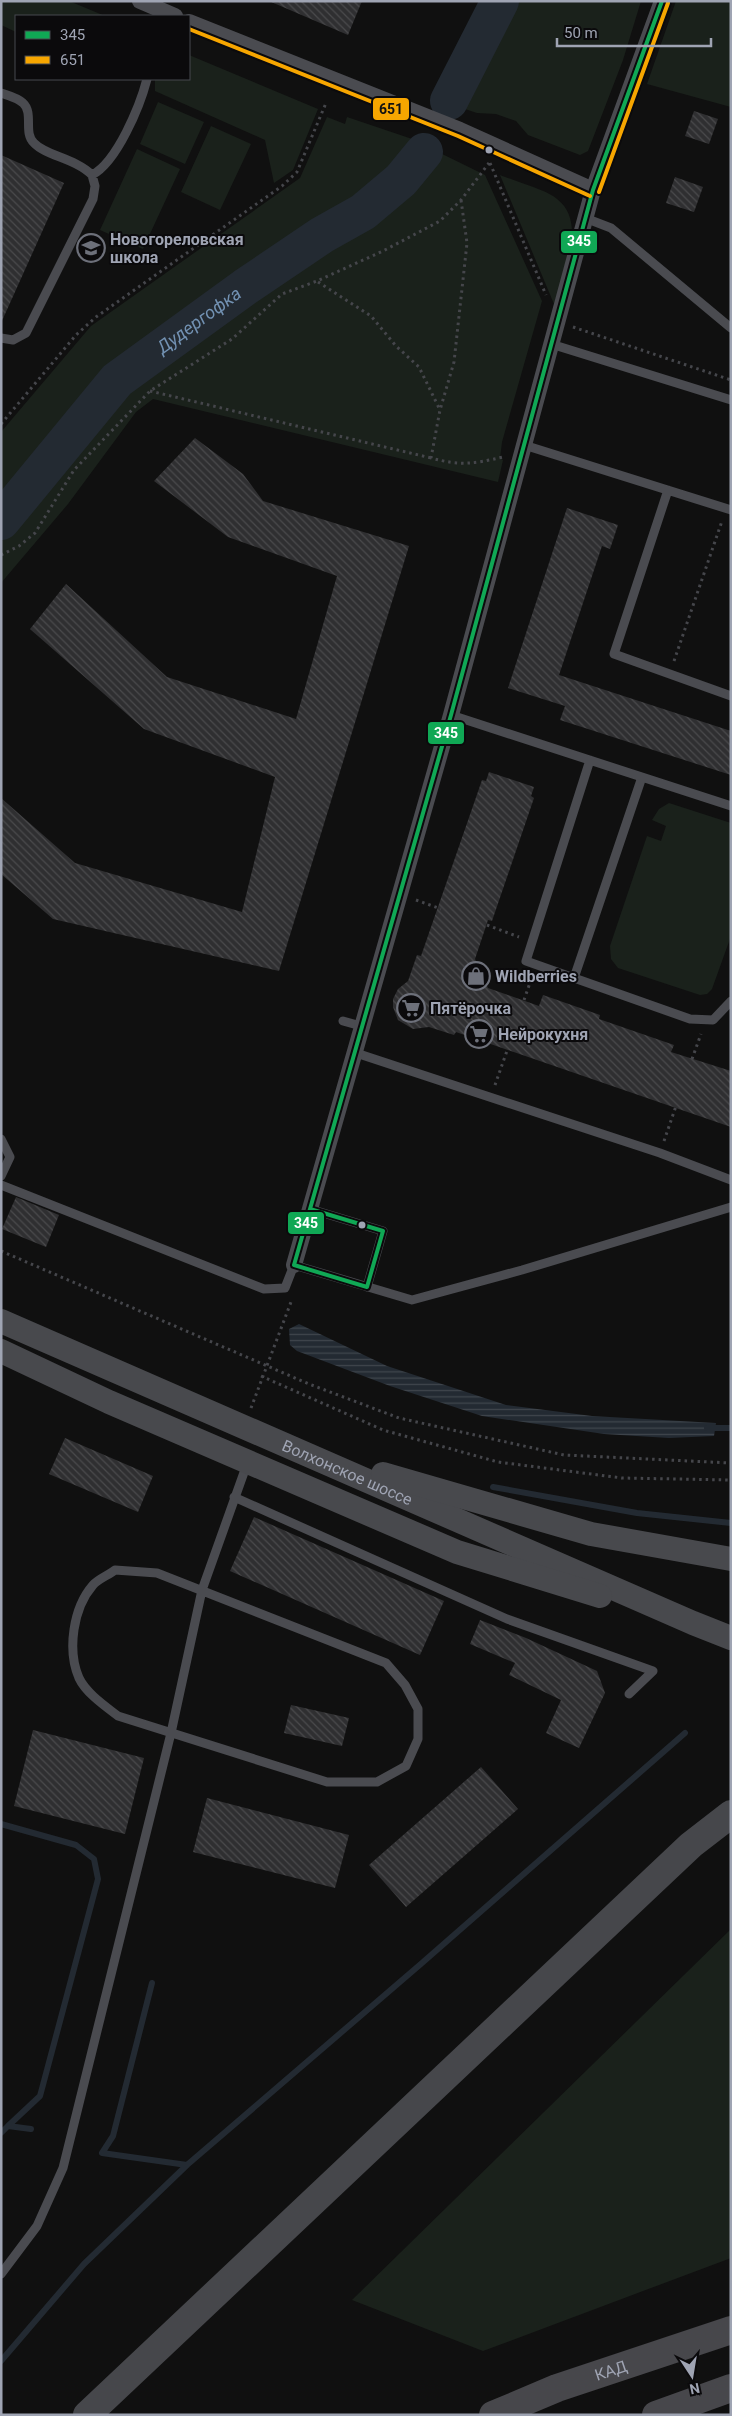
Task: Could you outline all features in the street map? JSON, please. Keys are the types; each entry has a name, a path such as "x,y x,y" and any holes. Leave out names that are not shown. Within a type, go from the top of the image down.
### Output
{"highway":[{"path":"88,2415 691,1845 731,1814"},
{"name":"КАД","path":"493,2415 557,2388 731,2330"},
{"path":"656,2415 731,2388"}],"main road":[{"name":"Волхонское шоссе","path":"2,1324 731,1638"},
{"name":"Волхонское шоссе","path":"1,1351 109,1402 457,1552 693,1623"},
{"path":"248,1462 258,1450 263,1436 476,1502 591,1534 731,1559"}],"street":[{"path":"294,1265 353,1052 451,715 518,450 551,344 593,190 662,1"},
{"path":"148,8 172,15"},
{"path":"190,22 460,130 593,190"}],"lane":[{"path":"92,175 105,167 112,158 147,80"},
{"path":"1,92 23,103 27,110 29,137 33,143 73,161 92,175 95,186 93,198 26,333 13,340 1,338"},
{"path":"585,218 611,228 731,328"},
{"path":"551,344 731,400"},
{"path":"518,450 668,490 729,509"},
{"path":"668,490 614,654 731,696"},
{"path":"451,715 731,806"},
{"path":"590,760 526,961 690,1019 713,1020 731,1001"},
{"path":"574,978 642,777"},
{"path":"343,1021 361,1026"},
{"path":"353,1052 660,1153 731,1180"},
{"path":"1,1139 10,1157 1,1176"},
{"path":"1,1185 264,1289 285,1288 294,1265 412,1300 522,1270 731,1207"},
{"path":"310,1209 383,1231 367,1287"},
{"path":"1,2274 37,2226 63,2168 171,1733 202,1590 248,1462"},
{"path":"234,1497 507,1619 653,1671 629,1694"},
{"path":"116,1570 157,1573 386,1663 405,1685 418,1709 418,1739 406,1766 377,1782 327,1782 171,1733 118,1716 98,1701 79,1679 72,1646 77,1614 93,1585 116,1570"}],"path":[{"path":"1,424 76,335 96,317 282,186 297,172 326,103"},
{"path":"1,555 3,552 19,546 35,532 74,470 150,391 232,339 282,294 317,281 383,251 440,221 461,200 489,162 550,304"},
{"path":"431,458 440,410 454,362 467,244 461,200"},
{"path":"317,281 371,316 396,346 419,366 440,410"},
{"path":"557,322 731,380"},
{"path":"150,391 456,464 476,463 518,450"},
{"path":"670,674 729,509"},
{"path":"399,894 441,909"},
{"path":"487,925 532,941"},
{"path":"524,1000 537,965"},
{"path":"692,1059 700,1036 713,1020"},
{"path":"491,1097 508,1048"},
{"path":"660,1153 676,1106"},
{"path":"1,1252 309,1384 399,1418 544,1451 585,1456 731,1463"},
{"path":"250,1409 297,1288 294,1265"},
{"path":"262,1376 383,1430 498,1462 622,1478 731,1480"}],"shaded area":[{"path":"1,1 69,1 103,15 15,15 15,32 1,25"},
{"path":"506,1 641,1 623,60 588,151 580,155 528,135 516,121 496,114 477,113 453,105"},
{"path":"676,1 731,1 731,107 647,84"},
{"path":"190,55 318,109 293,170 274,183 265,140 155,91 155,80 190,80"},
{"path":"158,102 204,122 185,164 140,144"},
{"path":"327,117 345,124 347,117 424,143 391,184 128,364 102,390 1,510 1,432 91,326 300,178"},
{"path":"211,126 251,144 220,210 181,192"},
{"path":"137,149 180,169 143,249 100,230"},
{"path":"434,150 485,175 542,301 502,442 500,458 503,460 498,482 153,399 136,412 68,504 1,583 1,542 106,406 145,369 391,196"},
{"path":"500,175 546,192 557,199 566,209 571,221 572,235 567,264 554,304"},
{"path":"669,803 731,823 731,936 712,989 707,994 700,995 618,968 611,959 610,946 647,836 661,841 666,826 652,820 659,809"},
{"path":"299,1324 387,1366 506,1405 592,1416 716,1423 714,1436 669,1438 604,1434 482,1416 390,1386 297,1351 290,1345 289,1329"},
{"path":"731,1929 731,2258 483,2351 352,2300"}],"building":[{"path":"269,1 362,1 348,35"},
{"path":"694,111 718,119 709,144 685,136"},
{"path":"1,155 64,183 1,323"},
{"path":"675,177 703,187 694,212 666,203"},
{"path":"195,438 243,474 263,501 409,546 279,971 53,919 1,874 1,798 75,863 242,912 275,777 144,729 30,629 66,584 167,677 296,719 337,576 228,537 154,481"},
{"path":"567,508 618,525 610,549 602,546 559,675 731,731 731,775 560,720 565,706 508,688"},
{"path":"489,772 534,787 531,796 534,798 492,921 488,920 475,959 488,988 539,1006 543,995 600,1015 599,1019 674,1045 671,1052 731,1071 731,1127 456,1032 454,1035 429,1027 413,1029 398,1020 393,1007 393,999 398,989 408,981 417,955 421,956 482,780 486,781"},
{"path":"16,1197 59,1215 46,1247 2,1229"},
{"path":"65,1438 153,1476 138,1512 49,1474"},
{"path":"254,1517 444,1601 420,1655 230,1571"},
{"path":"480,1620 526,1638 597,1671 605,1693 579,1748 546,1733 561,1700 509,1675 515,1663 470,1644"},
{"path":"291,1705 349,1718 342,1746 284,1733"},
{"path":"33,1730 144,1758 125,1834 14,1806"},
{"path":"481,1767 518,1809 406,1907 369,1865"},
{"path":"207,1798 349,1835 335,1888 193,1852"}],"waterway":[{"name":"Дудергофка","path":"449,101 500,1"},
{"name":"Дудергофка","path":"1,521 117,380 245,287 322,235 363,212 401,180 424,152"},
{"path":"707,1428 731,1428"},
{"path":"493,1487 637,1513 731,1523"},
{"path":"1,2361 84,2264 187,2165 685,1733"},
{"path":"1,1824 76,1845 94,1859 98,1879 40,2096 8,2126"},
{"path":"152,1983 113,2136 102,2153 187,2165"},
{"path":"1,2133 8,2126 31,2129"}],"transit line":[{"name":"345","path":"310,1209 383,1231 367,1287 294,1265 451,715 593,190 662,1"},
{"name":"651","path":"599,192 668,3"},
{"name":"651","path":"190,29 458,136 590,196"}],"place":[{"name":"Новогореловская школа","path":"91,248"},
{"name":"Wildberries","path":"476,976"},
{"name":"Пятёрочка","path":"411,1008"},
{"name":"Нейрокухня","path":"479,1034"}]}
